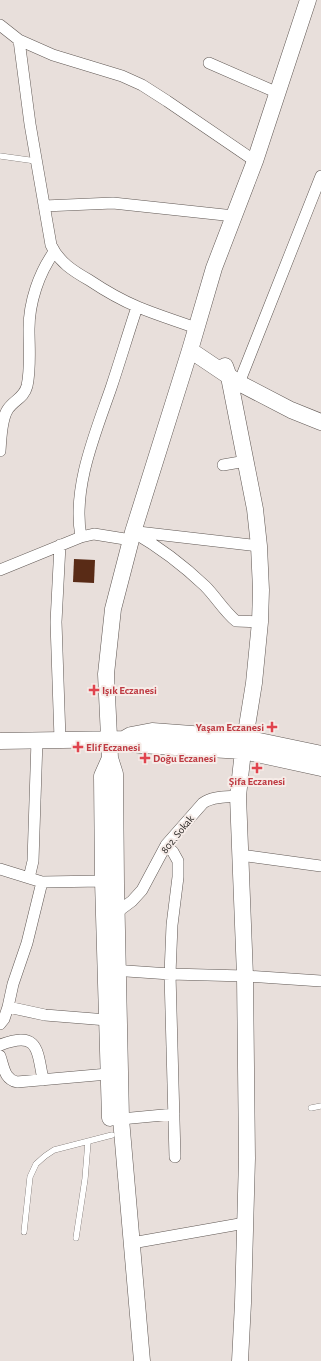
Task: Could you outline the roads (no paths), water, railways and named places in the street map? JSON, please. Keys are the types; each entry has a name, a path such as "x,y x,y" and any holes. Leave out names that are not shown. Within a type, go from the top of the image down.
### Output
{"main road":[{"path":"142,1361 121,1119 102,776 117,739 106,674 113,609 132,536 214,268 255,161 308,0"},
{"path":"190,350 291,410 321,422"},
{"path":"234,375 290,399 321,410"},
{"path":"234,375 246,461 255,509 261,590 260,622 254,683 244,744 238,796 246,976 247,1158 240,1361"},
{"path":"0,741 117,739 152,731 321,754"},
{"path":"244,744 321,768"},
{"path":"109,883 116,913 107,1020 108,1074 112,1135 134,1361"}],"street":[{"path":"0,25 19,40 53,55 122,76 142,85 255,161"},
{"path":"19,40 36,161 51,245 54,252 71,269 103,289 137,307 196,328"},
{"path":"209,63 278,93"},
{"path":"234,375 321,176"},
{"path":"44,206 113,203 234,216"},
{"path":"0,451 4,415 8,408 25,393 29,370 30,313 39,282 47,262 54,252"},
{"path":"80,537 78,514 82,482 90,449 137,307"},
{"path":"223,465 246,461"},
{"path":"0,570 80,537 94,534 258,546"},
{"path":"132,536 162,549 189,571 206,587 236,621 260,622"},
{"path":"60,545 56,622 60,739"},
{"path":"29,878 34,861 37,740"},
{"name":"802. Sokak","path":"116,913 132,901 142,890 166,845 206,801 238,796"},
{"path":"166,845 178,860 178,877 172,925 170,974 175,1157"},
{"path":"240,855 321,866"},
{"path":"0,869 42,882 109,883"},
{"path":"0,1024 8,1007 13,984 27,943 42,882"},
{"path":"112,970 321,981"},
{"path":"8,1007 46,1014 107,1020"},
{"path":"0,1045 20,1040 29,1042 33,1045 38,1053 43,1080"},
{"path":"0,1056 5,1074 10,1080 20,1082 108,1074"},
{"path":"121,1119 174,1114"},
{"path":"132,1243 245,1223"}],"lane":[{"path":"0,156 36,161"},
{"path":"311,1108 321,1106"},
{"path":"24,1232 30,1177 36,1164 54,1150 112,1135"},
{"path":"76,1238 85,1179 88,1142"}],"place":[{"name":"Işık Eczanesi","path":"94,690"},
{"name":"Yaşam Eczanesi","path":"272,727"},
{"name":"Elif Eczanesi","path":"78,747"},
{"name":"Doğu Eczanesi","path":"145,758"},
{"name":"Şifa Eczanesi","path":"257,768"}]}
